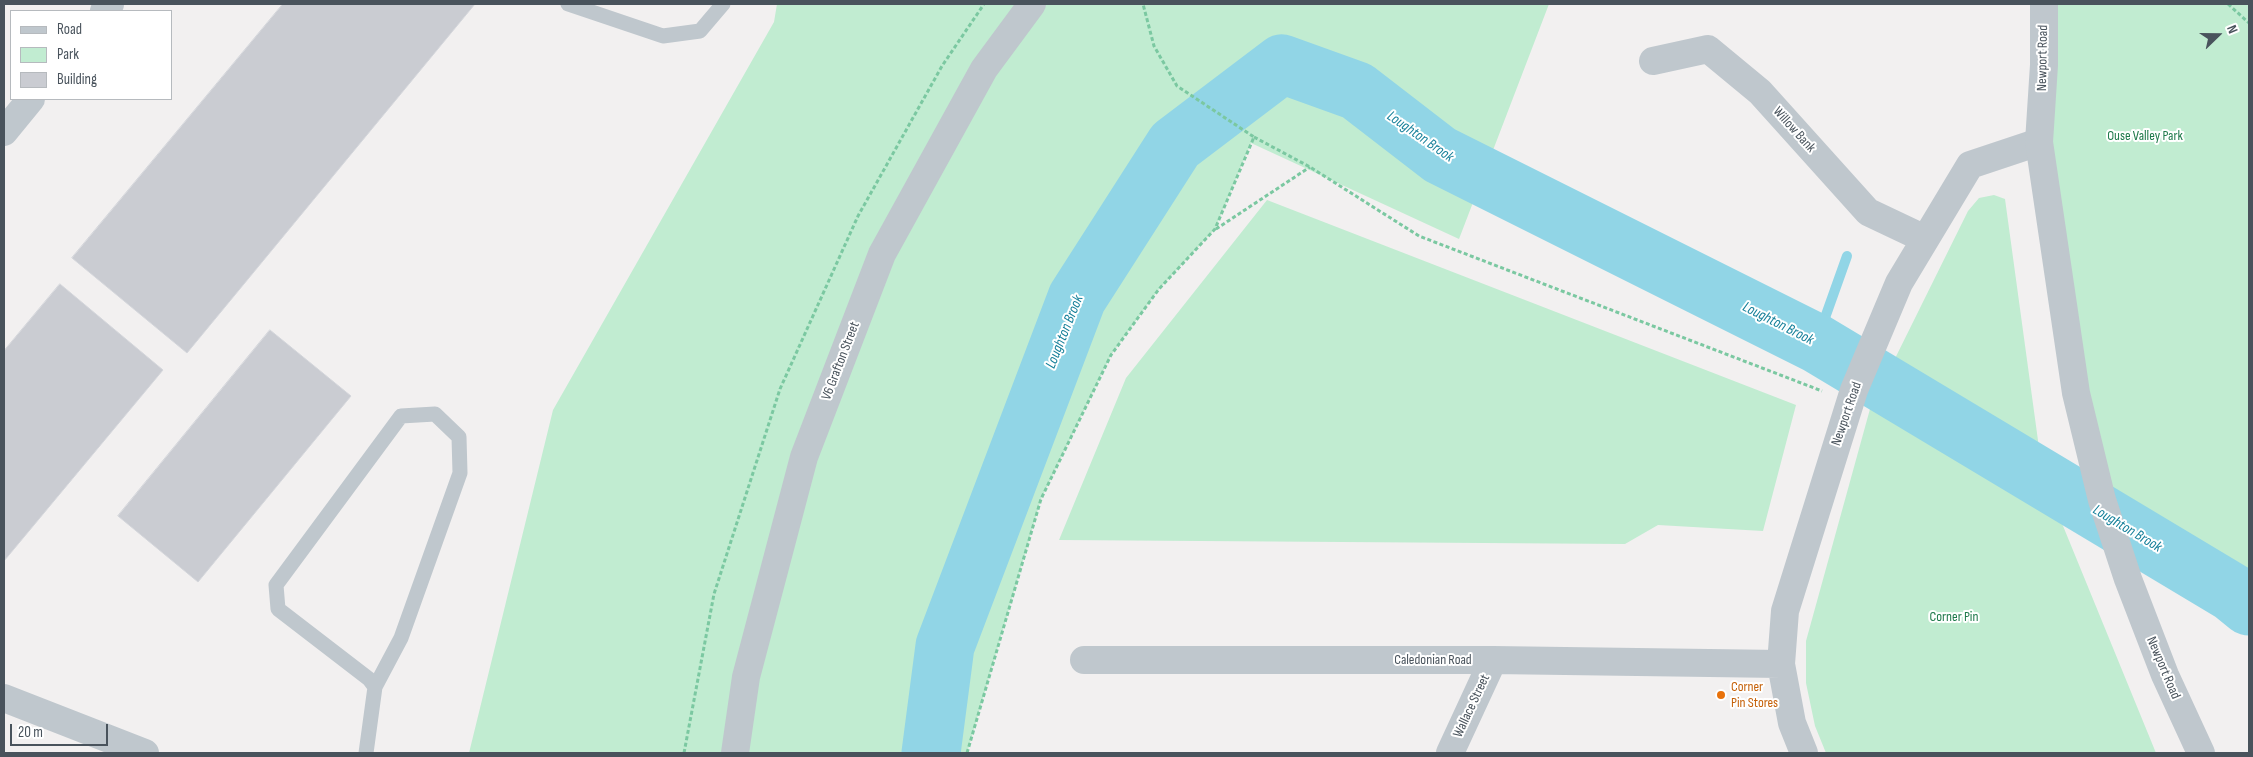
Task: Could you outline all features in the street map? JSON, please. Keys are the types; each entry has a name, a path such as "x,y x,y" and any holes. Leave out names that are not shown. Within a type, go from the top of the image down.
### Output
{"street":[{"name":"V6 Grafton Street","path":"735,753 746,678 804,457 882,254 984,69 1032,4"},
{"name":"Newport Road","path":"2044,4 2044,65 2039,142 2076,393 2102,500 2128,580 2165,675 2201,753"},
{"name":"Willow Bank","path":"1653,61 1708,49 1760,92 1868,212 1925,239"},
{"path":"4,132 30,100"},
{"name":"Newport Road","path":"1804,753 1792,723 1781,664 1785,611 1852,396 1899,284 1970,165 2039,142"},
{"name":"Caledonian Road","path":"1084,660 1493,660 1781,664"},
{"name":"Wallace Street","path":"1450,753 1493,660"},
{"path":"4,698 145,753"}],"lane":[{"path":"568,4 663,36 700,31 722,4"},
{"path":"366,753 375,687 401,638 460,473 459,437 435,414 401,416 276,585 278,609 369,679 375,687"}],"path":[{"path":"1143,4 1154,46 1177,86 1227,121 1310,167 1419,236 1852,396"},
{"path":"2228,4 2249,23"},
{"path":"1215,229 1254,137"},
{"path":"967,753 1041,499 1111,355 1159,289 1215,229 1310,167"}],"green space":[{"path":"777,4 1549,4 1459,239 1251,143 1215,229 1159,289 1111,355 1041,499 967,753 469,753 553,410 774,22"},
{"name":"Ouse Valley Park","path":"2044,4 2249,4 2249,606 2233,593 2104,516 2076,393 2044,65"},
{"name":"Corner Pin","path":"1994,195 2005,199 2043,477 2156,753 1826,753 1815,726 1806,683 1806,641 1870,409 1968,211 1979,198"},
{"path":"1267,200 1796,405 1763,531 1658,525 1625,544 1059,540 1126,378"}],"building":[{"path":"283,4 475,4 187,353 72,258"},
{"path":"60,284 163,370 4,561 4,351"},
{"path":"270,330 351,396 198,582 118,516"}],"waterway":[{"name":"Loughton Brook","path":"931,753 945,646 1077,298 1175,145 1282,64 1357,91 1440,155 1816,343 2233,593 2249,606"},
{"path":"1816,343 1847,256"}],"place":[{"name":"Corner Pin Stores","path":"1721,695"}]}
